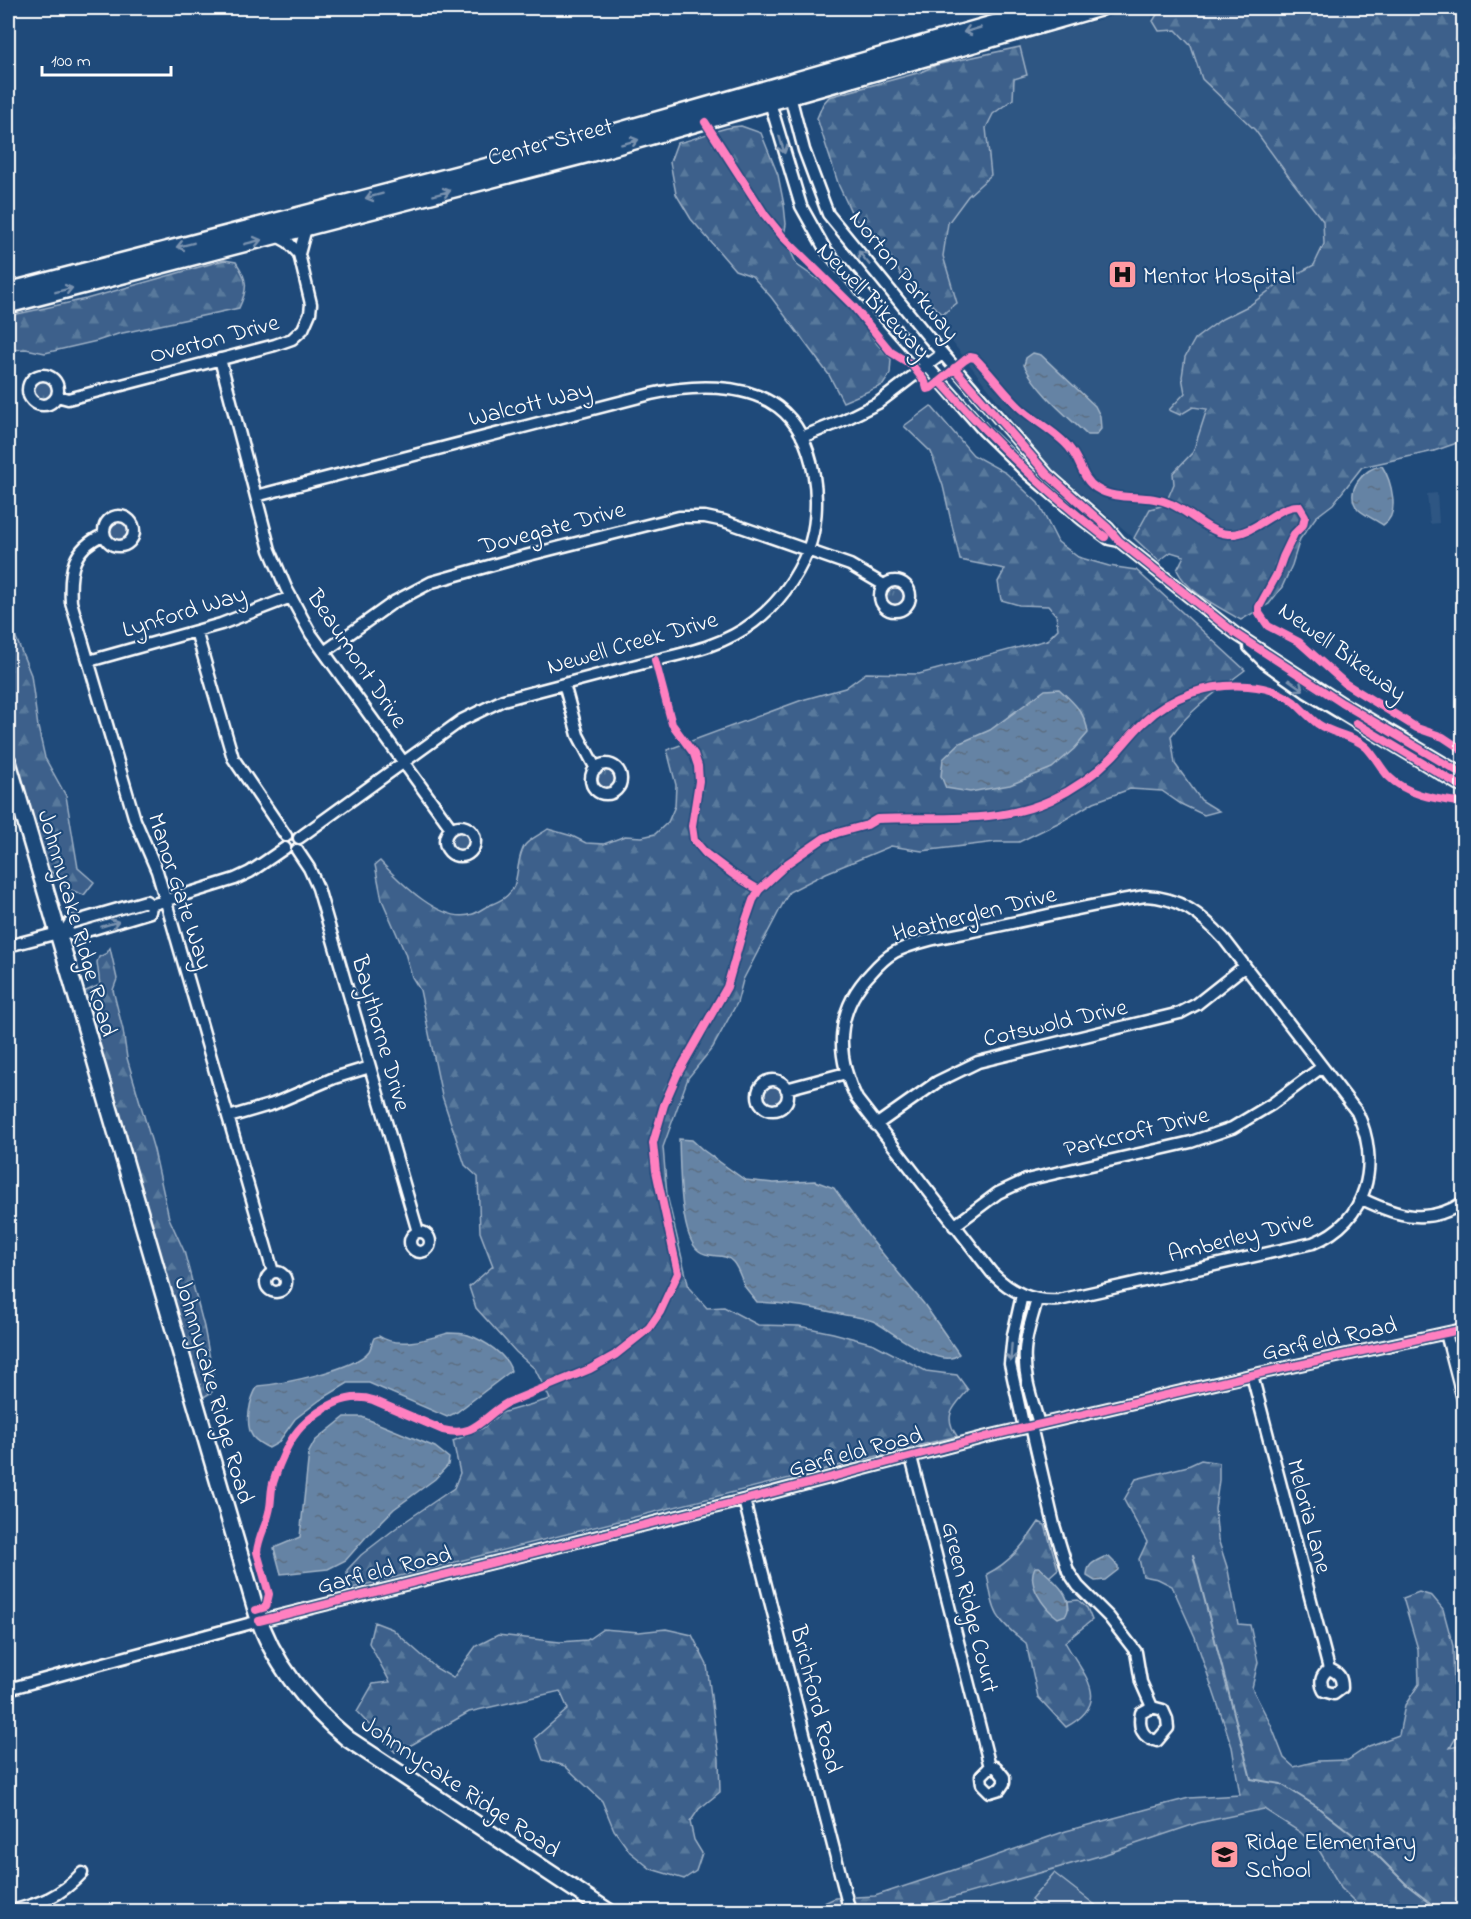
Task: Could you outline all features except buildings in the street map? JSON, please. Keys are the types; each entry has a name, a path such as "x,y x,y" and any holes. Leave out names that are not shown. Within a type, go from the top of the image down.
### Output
{"main road":[{"name":"Center Street","path":"8,305 278,236 701,116 1048,8"},
{"name":"Center Street","path":"788,90 1100,8"},
{"name":"Center Street","path":"8,291 569,145 701,116"},
{"name":"Johnnycake Ridge Road","path":"8,762 61,932 259,1621 271,1647 291,1678 324,1719 348,1739 609,1911"}],"street":[{"name":"Norton Parkway","path":"788,90 804,150 828,214 942,354 1047,474 1108,528 1119,541 1236,634 1342,703 1464,775"},
{"name":"Norton Parkway","path":"768,96 801,206 825,249 984,431 1026,472 1083,520 1109,539 1119,541"},
{"name":"Overton Drive","path":"57,396 68,399 292,339 303,329 310,313 311,304 299,254 306,228"},
{"path":"278,236 288,242 299,254"},
{"path":"802,437 878,403 942,354"},
{"name":"Beaumont Drive","path":"220,360 270,550 291,597 311,634 452,828"},
{"name":"Walcott Way","path":"256,496 668,390 730,390 757,396 777,406 787,415 802,437"},
{"name":"Newell Creek Drive","path":"299,838 462,720 483,708 503,700 710,645 734,636 755,622 780,598 794,579 808,549 815,515 815,499 811,462 802,437"},
{"name":"Dovegate Drive","path":"324,652 393,602 432,582 673,518 717,519 850,565 884,585"},
{"name":"Manor Gate Way","path":"104,535 89,541 81,549 71,582 71,602 135,820 153,859 166,901 273,1272"},
{"name":"Lynford Way","path":"89,661 196,632 291,597"},
{"path":"196,632 233,758 286,836"},
{"name":"Norton Parkway","path":"1236,634 1265,663 1306,692 1464,788"},
{"path":"564,684 578,735 596,769"},
{"path":"292,834 299,838 300,845 297,850 289,851 285,848 283,841 286,836 292,834"},
{"path":"8,946 61,932 70,923 146,902 151,905 166,901 235,879 250,872 285,848"},
{"name":"Baythorne Drive","path":"297,850 318,888 418,1232"},
{"name":"Heatherglen Drive","path":"1030,1298 1012,1291 992,1273 857,1099 842,1060 841,1034 849,1005 862,981 876,967 896,951 908,947 1116,901 1145,896 1172,901"},
{"name":"Amberley Drive","path":"1030,1298 1059,1300 1312,1244 1339,1229 1362,1199 1370,1156 1357,1112 1206,919 1172,901"},
{"name":"Cotswold Drive","path":"876,1125 937,1082 978,1062 1180,1013 1197,1004 1245,966"},
{"path":"229,1118 273,1104 334,1078 370,1067"},
{"name":"Parkcroft Drive","path":"954,1226 998,1193 1026,1180 1191,1142 1232,1128 1272,1104 1322,1067"},
{"path":"786,1089 846,1073"},
{"path":"1362,1199 1392,1213 1409,1216 1439,1214 1464,1202"},
{"path":"1030,1298 1013,1335 1010,1364 1031,1426 1054,1525 1068,1571 1078,1587 1109,1617 1136,1652 1141,1682 1152,1707"},
{"path":"1030,1298 1024,1362 1031,1426"},
{"name":"Garfield Road","path":"8,1689 259,1621 1031,1426 1464,1329"},
{"path":"1446,1333 1464,1403"},
{"name":"Meloria Lane","path":"1252,1375 1329,1669"},
{"name":"Green Ridge Court","path":"911,1457 990,1767"},
{"name":"Brichford Road","path":"744,1500 849,1908"},
{"path":"8,1911 40,1903 54,1896 68,1888 82,1873"}],"shaded area":[{"name":"Mentor Hospital","path":"1141,8 1150,8 1153,21 1159,31 1176,30 1191,45 1202,79 1255,130 1323,221 1324,244 1314,265 1278,284 1250,305 1222,319 1195,339 1185,357 1182,377 1185,393 1180,414 1193,407 1207,409 1193,452 1173,473 1174,484 1164,506 1150,509 1134,538 1045,462 936,321 957,303 943,256 948,223 968,196 991,175 986,128 993,114 1013,99 1014,79 1027,75 1019,42"},
{"path":"1437,493 1439,523 1430,524 1427,494"},
{"name":"Ridge Elementary School","path":"1352,1775 1432,1912 836,1912"}],"green space":[{"path":"1161,8 1461,8 1463,10 1463,438 1434,451 1362,467 1333,504 1316,517 1300,539 1282,587 1269,604 1241,620 1205,599 1189,586 1177,570 1184,556 1171,552 1159,561 1134,538 1150,509 1165,505 1174,484 1173,473 1193,452 1207,409 1193,407 1180,415 1169,410 1185,393 1182,377 1185,357 1195,339 1222,319 1250,305 1278,284 1314,265 1324,244 1323,221 1255,130 1202,79 1191,46 1176,30 1159,31 1153,21"},
{"path":"1020,47 1027,75 1014,79 1013,99 993,114 986,128 991,175 968,196 948,223 943,256 957,303 943,314 927,301 918,289 902,277 894,261 874,236 854,218 839,186 817,118 829,97 921,72 936,65"},
{"path":"741,126 761,133 778,175 786,224 784,237 797,265 846,299 877,344 891,359 890,374 883,385 843,402 829,375 771,297 752,276 735,270 691,219 676,194 670,162 677,143"},
{"path":"224,260 236,262 245,279 244,295 239,308 118,334 45,353 26,349 8,350 8,316 86,299"},
{"path":"43,380 50,383 53,390 50,397 43,400 36,397 33,390 36,383"},
{"path":"931,406 973,455 1006,473 1038,503 1058,542 1078,557 1109,566 1136,570 1245,670 1196,709 1171,736 1175,764 1201,800 1219,811 1204,815 1181,804 1162,791 1130,789 1094,802 1019,842 996,842 922,851 891,846 826,873 789,892 743,980 737,1003 713,1047 688,1078 663,1147 667,1195 689,1288 707,1308 724,1307 758,1325 799,1326 833,1333 874,1344 926,1371 957,1375 968,1390 954,1406 950,1417 957,1436 348,1589 347,1570 361,1555 454,1488 460,1473 453,1441 483,1428 501,1413 550,1399 535,1369 516,1352 476,1308 469,1287 493,1266 480,1232 478,1177 465,1165 442,1096 420,990 412,977 405,953 382,900 375,865 380,861 410,890 435,908 461,916 473,914 510,893 525,845 548,829 586,843 604,844 625,836 642,837 655,834 668,822 675,806 676,785 667,750 802,700 845,688 866,673 919,674 1047,640 1058,629 1056,615 1048,606 1019,605 1001,600 998,582 1005,569 960,560 943,486 931,452 904,426"},
{"path":"119,521 126,524 129,531 126,538 119,541 112,538 109,531 112,524"},
{"path":"895,585 902,588 905,595 902,602 895,605 888,602 885,595 888,588"},
{"path":"8,592 10,632 16,638 31,675 45,758 66,796 78,868 94,882 84,895 68,889 40,860 8,731"},
{"path":"608,770 615,773 618,780 615,787 608,790 601,787 598,780 601,773"},
{"path":"461,831 468,834 471,841 468,848 461,851 454,848 451,841 454,834"},
{"path":"110,948 117,979 113,990 127,1058 154,1150 169,1218 184,1251 204,1327 213,1375 212,1392 197,1401 79,994 100,985 97,962 99,957 107,953"},
{"path":"772,1084 780,1087 783,1095 780,1103 772,1106 764,1103 761,1095 764,1087"},
{"path":"1201,1460 1219,1463 1215,1509 1218,1539 1228,1570 1238,1624 1250,1625 1258,1662 1252,1688 1271,1725 1284,1758 1294,1767 1317,1761 1348,1760 1369,1746 1399,1735 1405,1705 1419,1684 1418,1649 1403,1598 1419,1592 1432,1596 1443,1609 1453,1646 1458,1734 1450,1748 1463,1745 1463,1911 1414,1911 1412,1907 1364,1911 1341,1888 1319,1850 1300,1832 1264,1809 1198,1823 1106,1854 906,1911 805,1912 835,1898 875,1896 1066,1831 1166,1804 1189,1798 1240,1795 1232,1747 1195,1637 1172,1586 1158,1579 1143,1576 1139,1559 1147,1542 1124,1500 1136,1479 1188,1466"},
{"path":"1039,1522 1045,1525 1058,1569 1049,1577 1039,1567 1069,1609 1068,1601 1078,1600 1087,1608 1092,1620 1065,1642 1086,1677 1092,1697 1089,1707 1066,1727 1038,1697 1026,1643 1001,1621 997,1614 987,1574 1017,1551"},
{"path":"374,1622 392,1629 436,1668 453,1678 476,1646 498,1635 560,1642 587,1640 603,1629 639,1632 666,1629 692,1635 707,1665 719,1759 720,1792 699,1809 690,1822 694,1840 702,1853 696,1871 684,1879 651,1869 630,1852 614,1830 602,1801 565,1766 543,1760 535,1738 568,1709 560,1691 469,1712 395,1752 357,1712 373,1684 390,1682 369,1643"},
{"path":"1054,1873 1103,1911 1044,1911 1031,1900"}],"water":[{"path":"1033,353 1041,355 1095,406 1100,416 1101,429 1096,435 1087,435 1036,384 1024,365 1026,358"},
{"path":"1382,466 1393,497 1392,514 1383,525 1358,509 1353,495 1354,488 1363,476 1375,467"},
{"path":"1059,689 1078,708 1087,726 1088,733 1074,749 1052,768 1010,785 970,792 946,788 941,776 943,759 960,743 990,730 1045,690"},
{"path":"679,1139 692,1140 745,1180 774,1183 815,1181 834,1188 869,1237 924,1304 959,1354 951,1358 941,1358 930,1354 866,1319 801,1306 757,1302 745,1287 730,1259 707,1255 699,1251 692,1243 684,1215"},
{"path":"448,1333 461,1333 481,1340 505,1359 511,1371 447,1417 369,1383 348,1383 295,1419 278,1443 269,1448 258,1442 250,1432 249,1411 258,1386 300,1379 349,1364 369,1351 374,1338 379,1336 395,1342 404,1342"},
{"path":"345,1417 362,1417 435,1447 449,1458 448,1465 435,1479 394,1509 346,1560 328,1569 281,1574 274,1548 300,1537 309,1452 315,1441"},
{"path":"1104,1557 1109,1557 1118,1566 1118,1570 1105,1580 1095,1581 1087,1576 1088,1569"},
{"path":"1035,1567 1039,1567 1061,1588 1068,1601 1066,1615 1058,1618 1042,1602 1033,1581"}],"waterway":[{"path":"1193,1555 1251,1779 1281,1784 1316,1806 1370,1848 1407,1885 1442,1912"}],"cycle path":[{"name":"Newell Bikeway","path":"705,122 765,215 783,237 854,307 891,352 912,365 925,382 927,389 965,360 970,357 975,358 1018,406 1066,444 1088,480 1096,488 1114,495 1162,500 1213,530 1228,534 1238,533 1248,530 1283,510 1299,506 1305,516 1303,525 1294,534 1277,574 1259,607 1259,613 1268,626 1299,642 1346,684 1417,728 1443,737 1464,751"},
{"path":"954,368 1047,474 1108,528 1119,541 1236,634 1342,703 1464,775"},
{"path":"940,381 1018,463 1105,537"},
{"path":"655,660 672,724 694,754 698,766 699,781 692,826 694,840 706,854 759,890 788,863 824,838 867,825 877,819 988,816 1030,808 1051,800 1075,787 1097,770 1155,713 1179,698 1220,687 1254,687 1284,695 1318,724 1361,743 1396,783 1423,796 1464,803"},
{"path":"1356,723 1464,788"},
{"path":"256,1610 266,1607 269,1594 257,1552 268,1517 273,1484 289,1444 302,1426 317,1413 344,1400 363,1398 373,1400 443,1430 454,1432 471,1429 507,1403 590,1369 615,1355 649,1328 660,1312 678,1273 656,1171 653,1143 664,1105 677,1075 727,987 745,923 759,890"},
{"path":"259,1621 744,1500 985,1437 1464,1329"}],"place":[{"name":"Mentor Hospital","path":"1122,275"},
{"name":"Ridge Elementary School","path":"1224,1855"}]}
